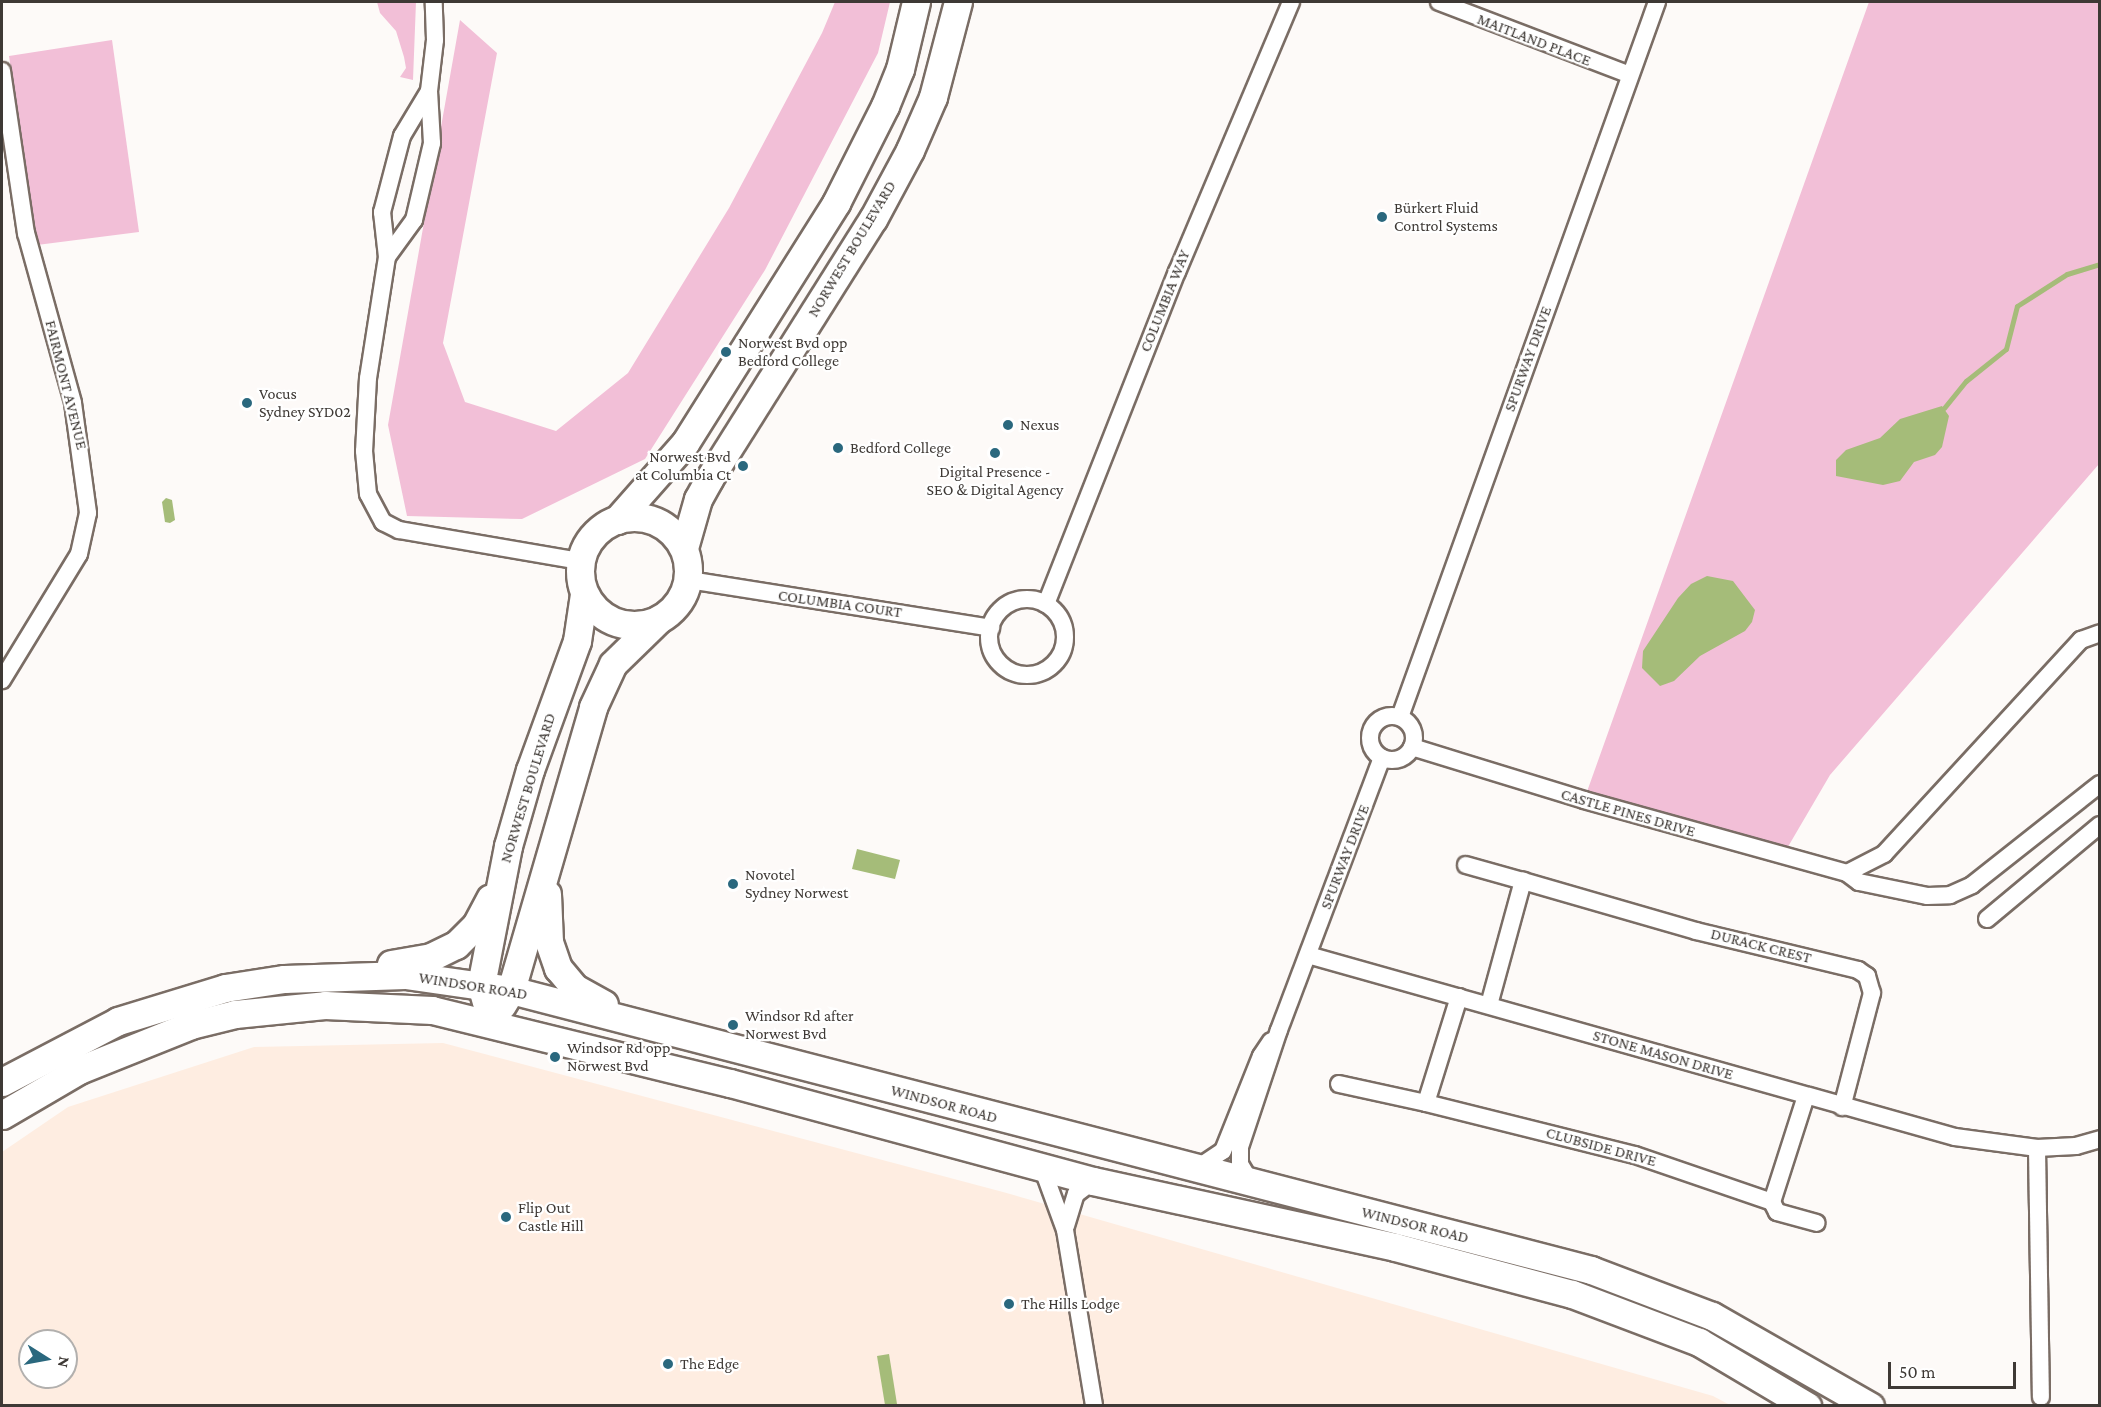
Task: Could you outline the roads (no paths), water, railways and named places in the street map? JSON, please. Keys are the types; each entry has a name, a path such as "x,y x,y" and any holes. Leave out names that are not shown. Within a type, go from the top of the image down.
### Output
{"main road":[{"path":"657,621 632,625 614,621 593,607 584,594 581,561 592,538 617,520 685,443 836,203 885,106 900,69 916,2"},
{"name":"NORWEST BOULEVARD","path":"684,548 698,499 709,479 873,219 910,150 933,97 958,2"},
{"path":"492,1023 511,990 583,736 603,686 623,651 672,611 688,580 684,548 660,522 635,516 617,520"},
{"name":"NORWEST BOULEVARD","path":"481,985 508,846 530,770 577,641 584,594"},
{"path":"324,977 423,959 456,945 484,912 508,846"},
{"path":"548,856 547,925 558,968 584,994 650,1025"},
{"name":"WINDSOR ROAD","path":"2,1082 72,1042 171,1003 225,988 324,977 405,975 511,990 1195,1170 1591,1270 1649,1290 1712,1316 1870,1406"},
{"path":"481,985 492,1023"},
{"name":"WINDSOR ROAD","path":"2,1115 78,1070 131,1047 191,1025 235,1014 325,1005 432,1010 492,1023 1093,1180 1384,1244 1581,1297 1699,1342 1807,1406"}],"street":[{"path":"387,257 414,220 432,143 429,91 435,40 434,2"},
{"name":"COLUMBIA WAY","path":"1046,604 1177,272 1291,2"},
{"name":"MAITLAND PLACE","path":"1438,2 1630,75"},
{"name":"SPURWAY DRIVE","path":"1400,717 1657,2"},
{"name":"FAIRMONT AVENUE","path":"2,71 7,158 73,403 88,513 79,554 2,680"},
{"path":"429,91 402,136 382,212 387,257 375,319 367,399 364,474 374,510 383,522 421,536 581,561"},
{"name":"COLUMBIA COURT","path":"688,580 991,628"},
{"path":"1033,599 1046,604 1061,620 1065,635 1059,657 1045,670 1023,674 1006,668 993,652 991,628 1001,610 1012,602 1033,599"},
{"path":"1846,873 1884,854 2081,640 2100,633"},
{"path":"1400,717 1414,733 1412,747 1402,757 1382,758 1372,747 1370,732 1378,720 1400,717"},
{"name":"CASTLE PINES DRIVE","path":"1412,747 1584,801 1846,873 1859,882 1911,894 1950,895 1972,885 2100,784"},
{"name":"SPURWAY DRIVE","path":"1308,955 1382,758"},
{"path":"1986,919 2100,825"},
{"name":"DURACK CREST","path":"1466,865 1696,931 1858,970 1867,976 1872,993 1842,1107"},
{"path":"1489,1005 1523,881"},
{"path":"1252,1184 1239,1155 1279,1030 1308,955"},
{"name":"STONE MASON DRIVE","path":"1308,955 1955,1137 2037,1148 2076,1146 2100,1139"},
{"path":"1426,1103 1459,997"},
{"path":"1195,1170 1223,1151 1261,1056 1279,1030"},
{"name":"CLUBSIDE DRIVE","path":"1339,1084 1426,1103 1635,1155 1772,1202 1777,1212 1817,1223"},
{"path":"1772,1202 1806,1096"},
{"path":"2037,1148 2041,1397"},
{"path":"1042,1167 1065,1230 1094,1406"},
{"path":"1065,1230 1076,1194 1093,1180"}],"waterway":[{"path":"1944,408 1966,381 2006,349 2017,306 2067,274 2100,264"}],"place":[{"name":"Bürkert Fluid Control Systems","path":"1382,217"},
{"name":"Norwest Bvd opp Bedford College","path":"726,352"},
{"name":"Vocus Sydney SYD02","path":"247,403"},
{"name":"Nexus","path":"1008,425"},
{"name":"Bedford College","path":"838,448"},
{"name":"Digital Presence - SEO & Digital Agency","path":"995,453"},
{"name":"Norwest Bvd at Columbia Ct","path":"743,466"},
{"name":"Novotel Sydney Norwest","path":"733,884"},
{"name":"Windsor Rd after Norwest Bvd","path":"733,1025"},
{"name":"Windsor Rd opp Norwest Bvd","path":"555,1057"},
{"name":"Flip Out Castle Hill","path":"506,1217"},
{"name":"The Hills Lodge","path":"1009,1304"},
{"name":"The Edge","path":"668,1364"}]}
